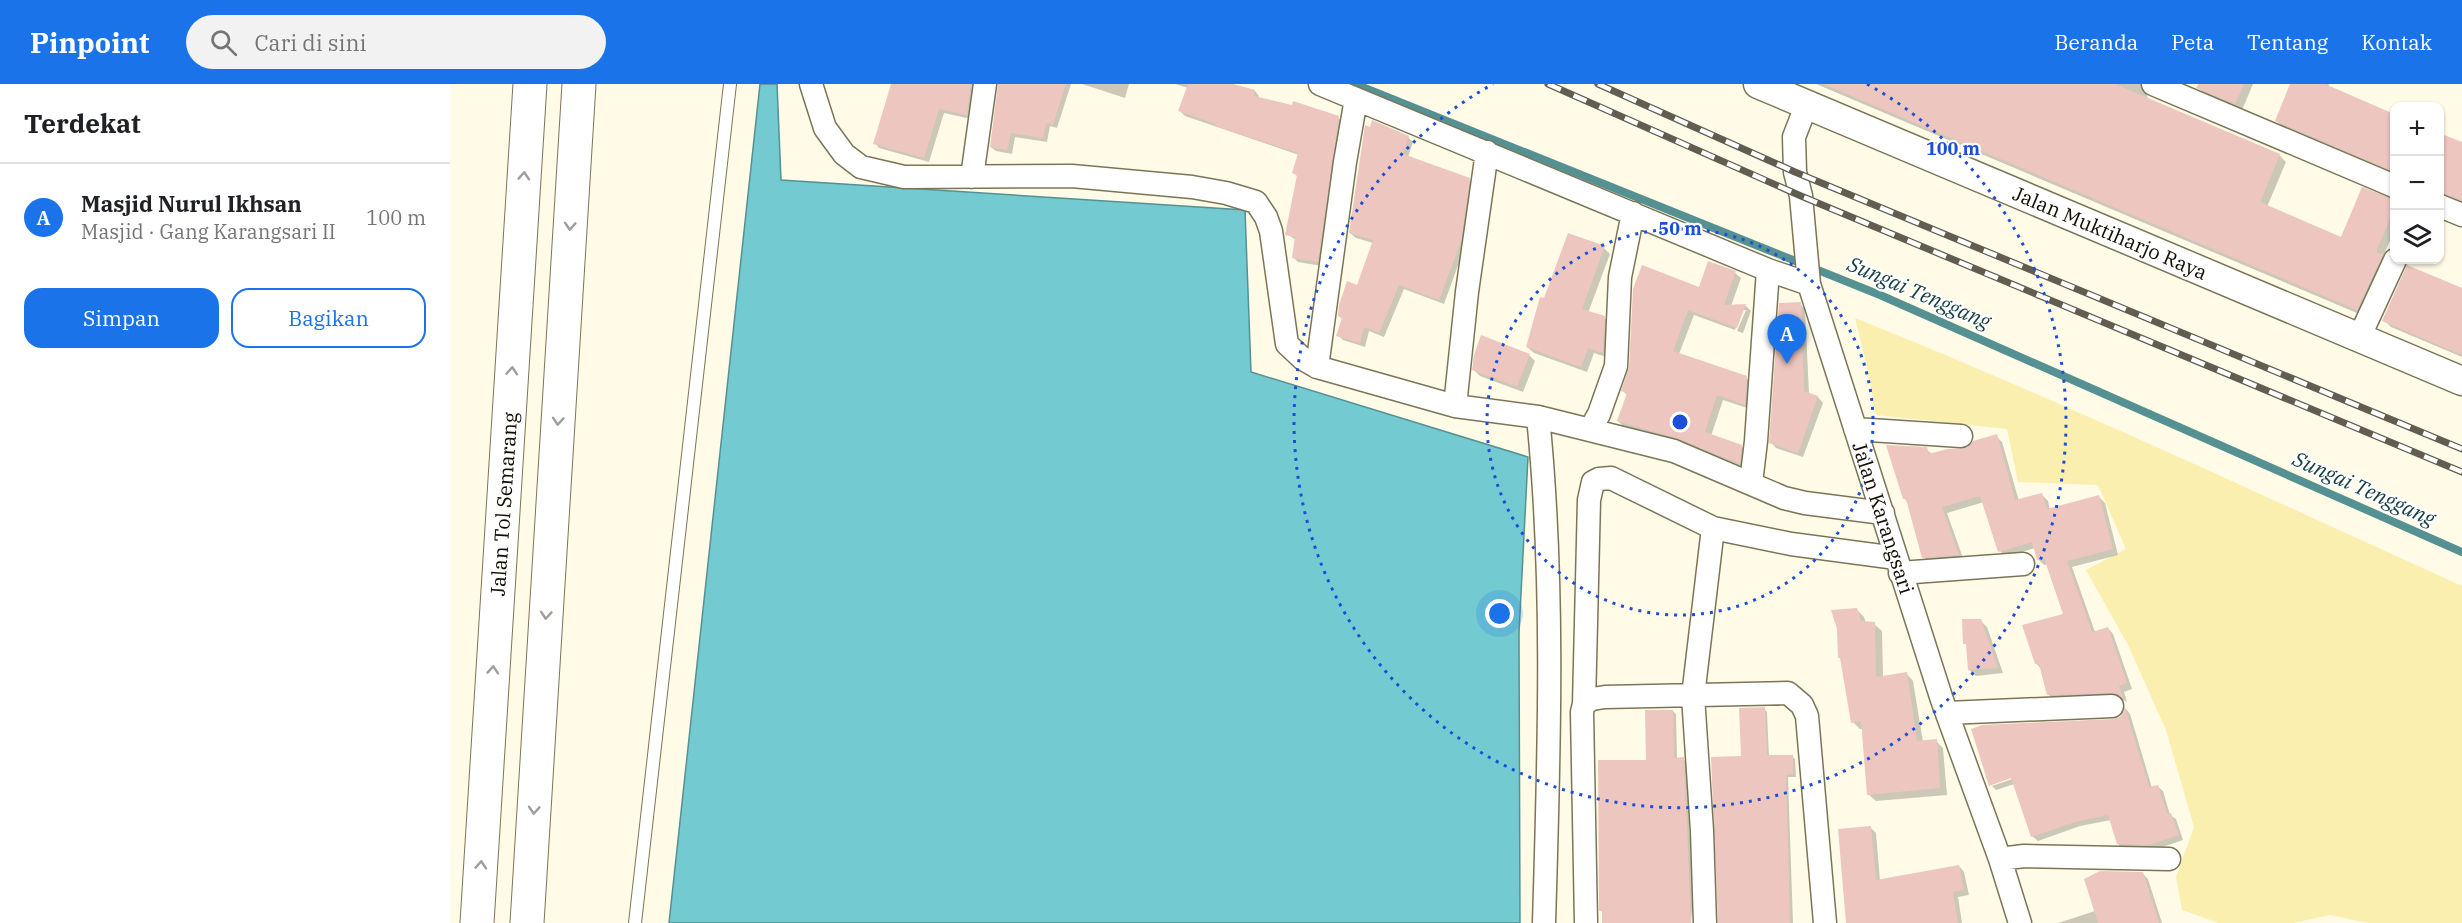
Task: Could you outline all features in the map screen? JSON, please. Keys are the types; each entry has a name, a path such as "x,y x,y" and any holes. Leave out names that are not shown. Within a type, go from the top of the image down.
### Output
{"highway":[{"name":"Jalan Tol Semarang","path":"477,923 530,84"},
{"path":"527,923 579,84"}],"street":[{"path":"811,84 825,128 844,154 861,167 904,177 1083,177 1192,187 1226,193 1256,202 1266,217 1271,231 1287,344 1303,359 1317,367 1455,406 1538,417 1674,451 1784,498 1883,513"},
{"path":"972,177 985,84"},
{"path":"1320,84 1768,270 1808,281"},
{"path":"2153,84 2390,184"},
{"name":"Jalan Muktiharjo Raya","path":"1768,86 1806,105 2462,381"},
{"path":"1317,367 1345,162 1356,99"},
{"name":"Jalan Karangsari","path":"1806,105 1794,137 1795,172 1806,241 1808,281 1898,565 2020,923"},
{"path":"1455,406 1469,274 1487,152"},
{"path":"2444,208 2462,215"},
{"path":"1590,430 1599,414 1616,366 1620,276 1633,213"},
{"path":"2359,338 2393,264"},
{"path":"1751,483 1768,270"},
{"path":"1538,417 1544,476 1550,714 1544,923"},
{"path":"1855,429 1961,436"},
{"path":"1586,923 1582,712 1589,500 1593,482 1611,478 1713,528 1898,565 2023,564"},
{"path":"1705,923 1702,831 1693,696 1713,528"},
{"path":"1584,704 1592,699 1605,697 1788,693 1796,697 1807,716 1825,923"},
{"path":"1947,713 2112,706"},
{"path":"2000,859 2024,856 2169,859"}],"lane":[{"path":"635,923 728,118 730,84"}],"shaded area":[{"path":"1855,318 2084,415 2462,586 2462,923 2368,923 2330,915 2294,923 2219,923 2182,910 2176,877 2194,827 2166,730 2128,645 2086,570 2126,549 2098,485 2018,482 2007,429 1876,415"}],"water":[{"path":"760,84 777,84 781,180 1245,210 1251,372 1528,457 1519,633 1520,923 669,923"}],"building":[{"path":"891,84 971,84 967,115 939,109 924,158 873,144"},
{"path":"998,84 1066,84 1053,125 1046,123 1043,138 1011,133 1007,150 990,147"},
{"path":"1188,84 1233,84 1255,90 1254,96 1292,105 1293,101 1339,116 1318,262 1292,258 1295,237 1285,235 1297,175 1292,173 1298,153 1215,126 1216,124 1178,111"},
{"path":"1823,84 2115,84 2280,154 2260,202 2341,237 2362,187 2390,198 2390,219 2376,252 2383,255 2357,310"},
{"path":"2198,84 2244,84 2235,104 2196,88"},
{"path":"2290,84 2325,84 2390,112 2390,170 2275,121"},
{"path":"1372,120 1409,136 1403,154 1470,178 1461,241 1439,300 1399,285 1379,333 1364,327 1360,343 1336,336 1342,318 1338,316 1339,305 1347,281 1357,285 1373,240 1349,233 1365,125 1370,127"},
{"path":"2444,135 2462,142 2462,200 2444,195"},
{"path":"1568,233 1605,246 1582,309 1605,316 1603,353 1588,348 1581,367 1526,347 1540,297 1544,298"},
{"path":"1708,261 1736,271 1724,305 1746,304 1737,328 1688,310 1673,351 1747,376 1745,405 1717,395 1705,432 1742,445 1740,464 1679,439 1617,421 1627,393 1621,391 1629,367 1633,289 1642,265 1699,287"},
{"path":"2407,265 2462,288 2462,355 2382,321"},
{"path":"1801,302 1804,391 1818,396 1798,453 1769,443 1779,303"},
{"path":"1481,335 1530,354 1517,387 1472,370"},
{"path":"1997,434 2015,500 2042,493 2047,509 2099,495 2113,549 2067,561 2092,632 2108,627 2127,683 2119,686 2123,698 2111,693 2047,695 2039,664 2035,664 2022,625 2063,614 2044,558 2037,560 2032,542 1998,552 1980,496 1942,507 1959,555 1922,558 1906,499 1903,499 1886,445 1927,447 1929,454 1947,449 1966,448 1973,441"},
{"path":"1857,608 1861,621 1875,622 1876,677 1907,672 1917,741 1937,739 1940,788 1867,795 1861,721 1851,723 1840,658 1838,658 1837,629 1831,610"},
{"path":"1962,619 1981,619 1998,668 1968,670 1966,644 1963,644"},
{"path":"1765,707 1767,755 1793,755 1793,774 1786,775 1790,923 1718,923 1711,757 1741,756 1739,708"},
{"path":"2125,707 2149,787 2158,785 2167,814 2171,813 2179,835 2149,845 2117,844 2108,815 2075,822 2031,837 2011,778 1989,786 1971,729 1982,725 2113,719 2120,717"},
{"path":"1645,710 1673,710 1674,758 1684,757 1691,923 1602,923 1602,911 1599,911 1598,760 1646,760"},
{"path":"1871,826 1876,880 1959,865 1964,890 1953,892 1958,923 1846,923 1838,829"},
{"path":"2100,871 2143,872 2159,923 2098,923 2084,879"}],"waterway":[{"name":"Sungai Tenggang","path":"1355,84 1880,295 2462,552"}],"railway":[{"path":"1548,84 1801,196 2462,472"},
{"path":"1598,84 1795,172 2462,449"}],"place":[{"name":"Masjid Nurul Ikhsan","path":"1787,364"}]}
